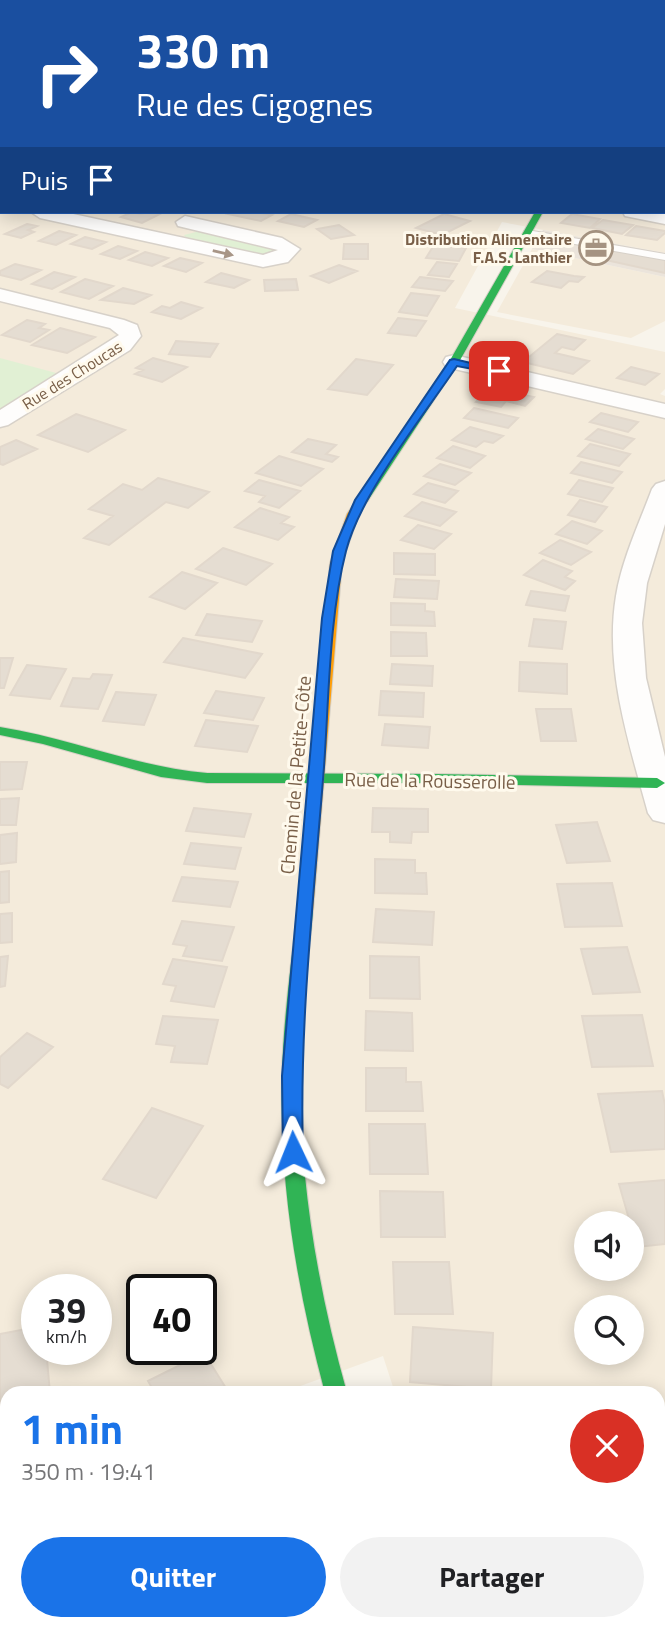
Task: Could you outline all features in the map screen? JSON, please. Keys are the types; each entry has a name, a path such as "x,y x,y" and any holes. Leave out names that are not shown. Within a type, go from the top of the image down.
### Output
{"street":[{"path":"49,214 263,261 281,258 290,249 275,242 185,222"},
{"path":"156,238 200,214"},
{"name":"Chemin de la Petite-Côte","path":"335,1386 320,1339 306,1273 298,1214 292,1103 296,1008 329,618 343,538 361,500 454,362 538,214"},
{"path":"643,214 665,218"},
{"name":"Rue des Choucas","path":"0,295 122,325 129,330 130,336 122,345 0,421"},
{"path":"454,362 665,411"},
{"path":"661,798 629,666 628,620 634,580 665,489"},
{"name":"Rue de la Rousserolle","path":"0,731 49,739 138,768 169,774 270,782 358,778 661,798"}],"lane":[{"path":"527,233 665,257"}],"shaded area":[{"path":"0,214 665,214 665,253 502,222 455,308 665,352 665,389 660,394 665,396 665,1386 393,1386 383,1356 300,1386 0,1386"},
{"path":"543,230 665,253 665,277 532,249"},
{"path":"532,249 665,277 665,321 631,338 497,312"}],"green space":[{"path":"200,231 275,249 266,254 256,254 187,239 184,235"},
{"path":"0,358 60,374 0,410"}],"building":[{"path":"128,214 160,214 142,223 121,217"},
{"path":"228,214 272,215 261,221"},
{"path":"291,214 317,220 304,227 278,221"},
{"path":"444,214 470,221 442,235 416,228"},
{"path":"572,214 600,219 590,228 561,223"},
{"path":"603,220 633,225 622,234 592,228"},
{"path":"27,224 37,226 28,230 34,232 21,238 5,234"},
{"path":"339,225 354,235 331,239 317,229"},
{"path":"636,226 665,233 657,240 626,235"},
{"path":"59,231 76,235 56,245 39,241"},
{"path":"85,237 106,242 92,249 71,244"},
{"path":"344,244 368,244 368,259 343,259"},
{"path":"434,245 466,248 459,261 426,258"},
{"path":"118,246 137,251 120,259 101,254"},
{"path":"595,246 665,259 665,273 583,255"},
{"path":"145,252 168,258 152,266 129,260"},
{"path":"180,258 202,263 186,272 164,266"},
{"path":"437,262 457,264 449,277 428,275"},
{"path":"15,264 41,270 21,280 0,275 0,271"},
{"path":"339,265 357,271 329,283 311,276"},
{"path":"547,271 584,277 578,282 569,281 561,288 532,282"},
{"path":"54,272 75,277 52,289 32,284"},
{"path":"221,273 249,280 234,288 206,282"},
{"path":"420,277 453,281 445,291 412,287"},
{"path":"85,279 113,286 89,299 61,292"},
{"path":"296,279 298,290 265,291 264,280"},
{"path":"123,288 151,295 134,304 101,300"},
{"path":"411,293 439,296 427,316 399,312"},
{"path":"181,302 202,308 181,319 152,312 162,306 170,308"},
{"path":"398,318 426,321 416,336 388,333"},
{"path":"27,320 45,324 39,328 49,330 30,342 2,335"},
{"path":"60,328 95,337 67,353 32,345"},
{"path":"557,334 585,340 574,350 562,347 555,353 589,361 573,374 523,362"},
{"path":"176,341 218,344 210,357 169,354"},
{"path":"153,358 187,367 162,382 135,374 143,370 136,368"},
{"path":"356,359 393,365 367,395 328,389"},
{"path":"631,367 659,374 645,385 617,378"},
{"path":"491,388 534,397 525,406 506,401 501,407 476,402"},
{"path":"474,408 518,418 508,428 464,418"},
{"path":"601,413 638,422 628,432 590,422"},
{"path":"76,414 125,430 88,452 38,435"},
{"path":"470,427 503,436 493,443 484,441 476,447 452,440"},
{"path":"598,429 634,439 623,449 586,439"},
{"path":"308,439 336,445 326,454 338,457 332,462 292,452"},
{"path":"16,440 37,449 0,464 0,447"},
{"path":"590,444 630,454 619,466 578,456"},
{"path":"453,446 485,456 470,468 437,458"},
{"path":"279,456 323,469 301,486 256,473"},
{"path":"581,462 622,472 612,483 571,473"},
{"path":"440,464 471,473 455,485 424,476"},
{"path":"158,478 209,492 188,508 166,502 109,545 84,538 113,516 89,509 123,484 142,490"},
{"path":"259,480 300,491 279,508 259,502 265,496 245,491"},
{"path":"579,480 613,488 602,502 568,494"},
{"path":"428,483 458,491 445,503 414,494"},
{"path":"580,500 607,507 595,522 568,515"},
{"path":"422,502 456,512 440,526 405,516"},
{"path":"260,508 289,517 281,523 294,527 278,540 235,527"},
{"path":"572,521 602,531 587,544 556,534"},
{"path":"418,525 451,534 434,549 401,540"},
{"path":"560,540 591,552 571,565 540,553"},
{"path":"223,548 272,564 246,585 196,569"},
{"path":"394,553 435,554 435,575 394,574"},
{"path":"543,560 572,571 565,577 575,581 565,590 524,575"},
{"path":"182,572 217,583 185,609 150,597"},
{"path":"396,579 439,581 437,599 394,597"},
{"path":"531,591 569,596 565,611 526,605"},
{"path":"391,603 425,604 425,611 434,612 435,626 391,625"},
{"path":"207,614 262,621 252,642 196,635"},
{"path":"534,619 566,622 562,649 529,646"},
{"path":"391,632 426,633 427,656 391,656"},
{"path":"183,638 262,654 245,678 164,662"},
{"path":"0,658 13,658 4,688 0,688"},
{"path":"520,662 567,664 567,694 519,691"},
{"path":"392,664 433,666 432,686 390,684"},
{"path":"27,665 66,669 50,699 10,695"},
{"path":"93,674 112,675 98,709 61,706 73,678 90,679"},
{"path":"216,691 264,698 253,720 204,713"},
{"path":"381,691 424,693 423,717 379,715"},
{"path":"116,692 156,695 144,725 103,721"},
{"path":"536,709 571,709 576,741 541,741"},
{"path":"206,720 258,726 247,752 195,746"},
{"path":"385,724 430,727 428,748 382,745"},
{"path":"0,762 27,762 22,789 0,790"},
{"path":"19,798 16,825 0,825 0,799"},
{"path":"194,808 251,814 244,837 186,831"},
{"path":"373,808 428,809 428,832 412,832 411,843 390,842 390,832 372,832"},
{"path":"597,822 610,861 567,863 556,825"},
{"path":"17,833 16,862 0,864 0,835"},
{"path":"191,843 241,848 235,869 184,864"},
{"path":"375,859 415,860 415,873 426,873 427,894 375,893"},
{"path":"9,871 9,902 0,903 0,872"},
{"path":"182,877 238,882 230,907 173,901"},
{"path":"612,883 622,926 565,927 557,884"},
{"path":"376,909 434,912 432,945 373,942"},
{"path":"12,913 12,942 0,943 0,914"},
{"path":"182,921 234,927 222,961 183,956 187,946 173,944"},
{"path":"627,947 640,992 593,994 581,949"},
{"path":"8,956 5,986 0,987 0,957"},
{"path":"370,956 419,957 420,999 370,998"},
{"path":"173,959 227,967 214,1007 171,1001 176,986 163,984"},
{"path":"366,1011 412,1013 413,1051 365,1050"},
{"path":"642,1015 653,1066 592,1067 582,1016"},
{"path":"163,1016 218,1020 207,1064 171,1062 175,1046 156,1044"},
{"path":"27,1033 53,1047 8,1088 0,1084 0,1057"},
{"path":"366,1068 406,1068 406,1082 421,1082 423,1111 366,1111"},
{"path":"662,1091 665,1105 665,1149 611,1152 598,1094"},
{"path":"152,1108 203,1126 156,1198 103,1179"},
{"path":"369,1124 425,1124 428,1174 370,1174"},
{"path":"665,1180 665,1244 644,1246 644,1211 627,1211 619,1184"},
{"path":"380,1191 443,1192 445,1237 381,1237"},
{"path":"393,1262 449,1262 453,1314 395,1314"},
{"path":"413,1327 493,1333 491,1386 410,1382"},
{"path":"21,1330 21,1365 47,1365 49,1386 0,1386 0,1334"},
{"path":"180,1365 212,1365 225,1386 151,1386 148,1381"}],"traffic: fast":[{"path":"363,499 454,362 538,214"},
{"path":"0,731 47,740 138,767 207,778 434,778 657,783"},
{"path":"305,911 292,1056 293,1157 308,1276 334,1386"}],"traffic: slow":[{"path":"305,911 336,563 353,514 363,499"}],"place":[{"name":"Distribution Alimentaire F.A.S. Lanthier","path":"596,248"}],"route":[{"path":"293,1152 291,1076 296,1008 329,618 339,551 361,500 454,362 499,371"}]}
